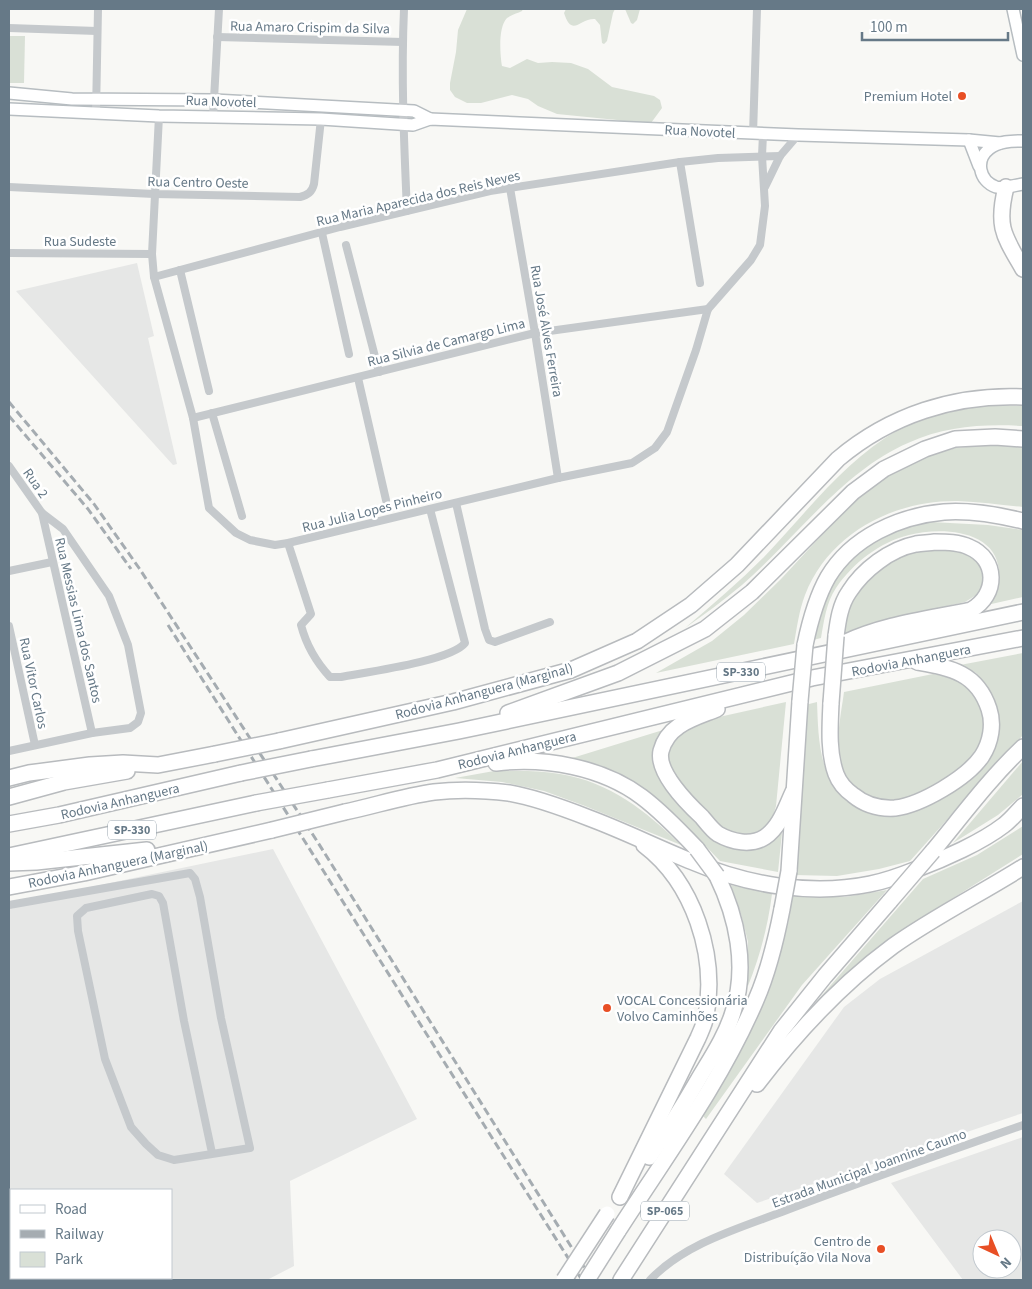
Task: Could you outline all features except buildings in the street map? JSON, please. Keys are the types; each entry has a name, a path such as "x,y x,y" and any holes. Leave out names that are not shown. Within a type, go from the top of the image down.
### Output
{"highway":[{"path":"1006,187 1000,218 1003,232 1023,269"},
{"name":"Rodovia Anhanguera (Marginal)","path":"9,778 29,773 90,765 123,763 158,765 279,741 453,702 571,670 637,641 691,605 737,565 838,459 853,446 876,431 939,405 994,397 1023,397"},
{"path":"459,731 618,673 705,629 752,592 853,492 870,478 902,460 956,439 975,437 1023,440"},
{"path":"768,688 676,727 666,738 661,751 661,759 670,781 682,797 717,833 730,840 756,842 767,836 775,828 793,792 800,701 810,651 809,626 816,602 828,576 848,551 873,533 897,522 945,512 995,515 1023,521"},
{"path":"810,651 871,632 971,610 985,600 992,578 990,570 979,553 971,547 943,542 916,544 895,551 878,562 862,576 848,593 840,611 836,636 831,703 831,752 837,776 843,786 858,800 872,806 894,808 918,801 944,788 962,776 982,756 991,733 990,712 983,695 969,678 946,667 908,661"},
{"name":"Rodovia Anhanguera","path":"9,824 59,815 241,773 459,731 810,651 1023,612"},
{"name":"Rodovia Anhanguera","path":"9,856 256,803 438,770 812,678 1023,638"},
{"path":"690,1171 781,1031 825,976 933,851 986,786 1023,747"},
{"path":"438,770 526,761 578,767 618,782 641,796 697,849 717,876 726,895 737,936 740,958 737,999 733,1014 720,1042 656,1147 607,1214 564,1280"},
{"path":"9,797 64,782 158,765"},
{"name":"Rodovia Anhanguera (Marginal)","path":"9,886 84,873 433,793 474,791 511,794 565,809 720,873 769,884 801,888 844,887 892,879 950,856 1005,825 1023,806"},
{"name":"SP-065","path":"587,1280 730,1053 757,999 773,951 789,871 793,831 793,792"},
{"path":"1005,825 1023,812"},
{"path":"620,1197 698,1038 706,1017 708,993 704,943 695,915 683,889 667,866 629,834"},
{"path":"9,863 36,862 220,842"},
{"path":"690,1171 774,1062 808,1022 842,988 907,937 1023,867"},
{"name":"SP-065","path":"621,1280 690,1171"}],"street":[{"path":"96,113 98,9"},
{"path":"213,117 219,9"},
{"path":"404,9 404,124 407,211"},
{"name":"Rua Julia Lopes Pinheiro","path":"159,116 152,254 154,277 193,418 209,508 236,533 250,540 276,544 288,543 558,478 632,463 655,448 667,432 696,350 708,309 751,260 760,245 765,206 762,156 758,134 757,9"},
{"path":"1013,9 1023,50"},
{"path":"9,28 98,31"},
{"name":"Rua Amaro Crispim da Silva","path":"217,37 403,42"},
{"name":"Rua Novotel","path":"9,94 96,100 214,100 404,110 414,111 430,119"},
{"name":"Rua Novotel","path":"9,109 159,116 321,119 413,125 430,119 758,134 969,140 1000,143 1023,141"},
{"name":"Rua Centro Oeste","path":"9,187 154,194 300,197 313,191 321,119"},
{"name":"Rua Julia Lopes Pinheiro","path":"764,189 780,156 798,135"},
{"path":"969,140 983,176 990,183 997,187 1023,184"},
{"path":"980,166 984,154 990,148 1000,143"},
{"name":"Rua Maria Aparecida dos Reis Neves","path":"154,277 340,227 510,188 680,162 780,156"},
{"path":"680,162 700,283"},
{"name":"Rua José Alves Ferreira","path":"510,188 558,478"},
{"path":"322,233 348,354"},
{"path":"346,245 379,372"},
{"name":"Rua Sudeste","path":"9,253 152,254"},
{"path":"180,270 209,391"},
{"name":"Rua Silvia de Camargo Lima","path":"193,418 535,333 708,309"},
{"path":"358,378 386,500"},
{"path":"212,413 242,516"},
{"name":"Rua 2","path":"9,466 42,513"},
{"path":"456,503 489,640 495,642 550,622"},
{"path":"288,543 311,614 301,625 321,668 330,677 341,677 436,658 462,647 465,643 430,508"},
{"path":"9,751 92,733 130,728 138,722 141,713 128,646 109,596 63,529 42,513"},
{"name":"Rua Messias Lima dos Santos","path":"42,513 92,733"},
{"path":"9,571 52,562"},
{"name":"Rua Vitor Carlos","path":"9,626 35,745"},
{"path":"9,905 190,873 200,897 221,1018 250,1148 174,1160 158,1154 146,1144 132,1127 105,1059 78,931 77,916 86,908 152,894 159,896 163,904 184,1021 212,1153"},
{"name":"Estrada Municipal Joannine Caumo","path":"650,1280 670,1261 723,1235 853,1184 1023,1125"}],"shaded area":[{"path":"137,263 154,336 148,338 177,464 173,465 16,291"},
{"path":"273,849 417,1119 290,1181 294,1266 267,1280 9,1280 9,904"},
{"path":"1023,901 1023,1113 757,1203 724,1174 844,1007 880,979"},
{"path":"1023,1137 1023,1280 963,1280 891,1183"}],"green space":[{"path":"467,9 523,9 507,18 504,22 500,41 502,66 510,68 527,59 538,63 571,63 588,69 612,87 654,96 660,100 662,108 651,123 650,129 617,120 557,114 538,106 528,99 512,95 481,103 467,103 455,97 450,90 450,83 458,30"},
{"path":"566,9 615,9 607,41 604,44 602,43 600,25 595,19 590,19 573,26 567,20 564,13"},
{"path":"625,9 640,9 637,20 633,24 631,23"},
{"path":"9,36 25,36 24,83 9,83"},
{"path":"993,405 1023,406 1023,426 965,427 936,433 922,437 884,455 841,488 742,585 685,628 755,566 843,472 878,443 898,430 920,420"},
{"path":"1012,445 1023,448 1023,507 958,501 934,502 888,514 866,524 847,538 830,554 816,573 803,601 794,644 656,673 712,641 744,615 781,579 845,510 874,484 927,456 956,448"},
{"path":"931,522 988,525 1023,530 1023,597 987,605 998,588 999,571 996,557 988,547 977,539 964,534 936,531 909,535 878,548 850,570 836,588 830,600 821,638 809,641 817,611 845,562 878,536 912,524"},
{"path":"947,547 969,554 980,565 984,582 978,594 965,602 906,615 843,633 845,616 850,603 864,583 874,574 894,559 905,554 920,549"},
{"path":"1023,653 1023,735 910,861 879,869 837,876 794,875 805,705 817,702 821,753 827,773 832,781 880,814 972,776 997,711 987,686 976,673 960,665"},
{"path":"933,674 961,683 972,692 981,705 985,723 982,739 974,755 961,769 928,791 894,802 885,802 867,797 846,777 839,760 838,734 844,692"},
{"path":"786,702 776,806 773,816 766,827 755,834 744,836 721,829 686,792 666,760 666,752 680,730 710,719"},
{"path":"663,730 656,745 654,762 657,773 675,800 713,838 736,849 755,848 782,833 778,872 720,861 676,815 630,780 602,766 569,759"},
{"path":"1023,761 1023,794 998,815 953,843"},
{"path":"494,771 552,773 578,778 595,784 611,791 641,810 681,845 544,791 502,782 455,778"},
{"path":"1023,826 1023,854 923,917 880,947 817,1001 923,879 977,855"},
{"path":"731,885 772,894 763,941 748,986 748,942"},
{"path":"887,890 802,985 706,1119 703,1116 734,1061 776,965 788,924 792,895 845,897"}],"railway":[{"path":"9,402 94,504 139,568 317,841 592,1280"},
{"path":"9,416 88,509 131,569"},
{"path":"168,625 582,1280"}],"place":[{"name":"Premium Hotel","path":"962,96"},
{"name":"VOCAL Concessionária Volvo Caminhões","path":"607,1008"},
{"name":"Centro de Distribuíção Vila Nova","path":"881,1249"}]}
